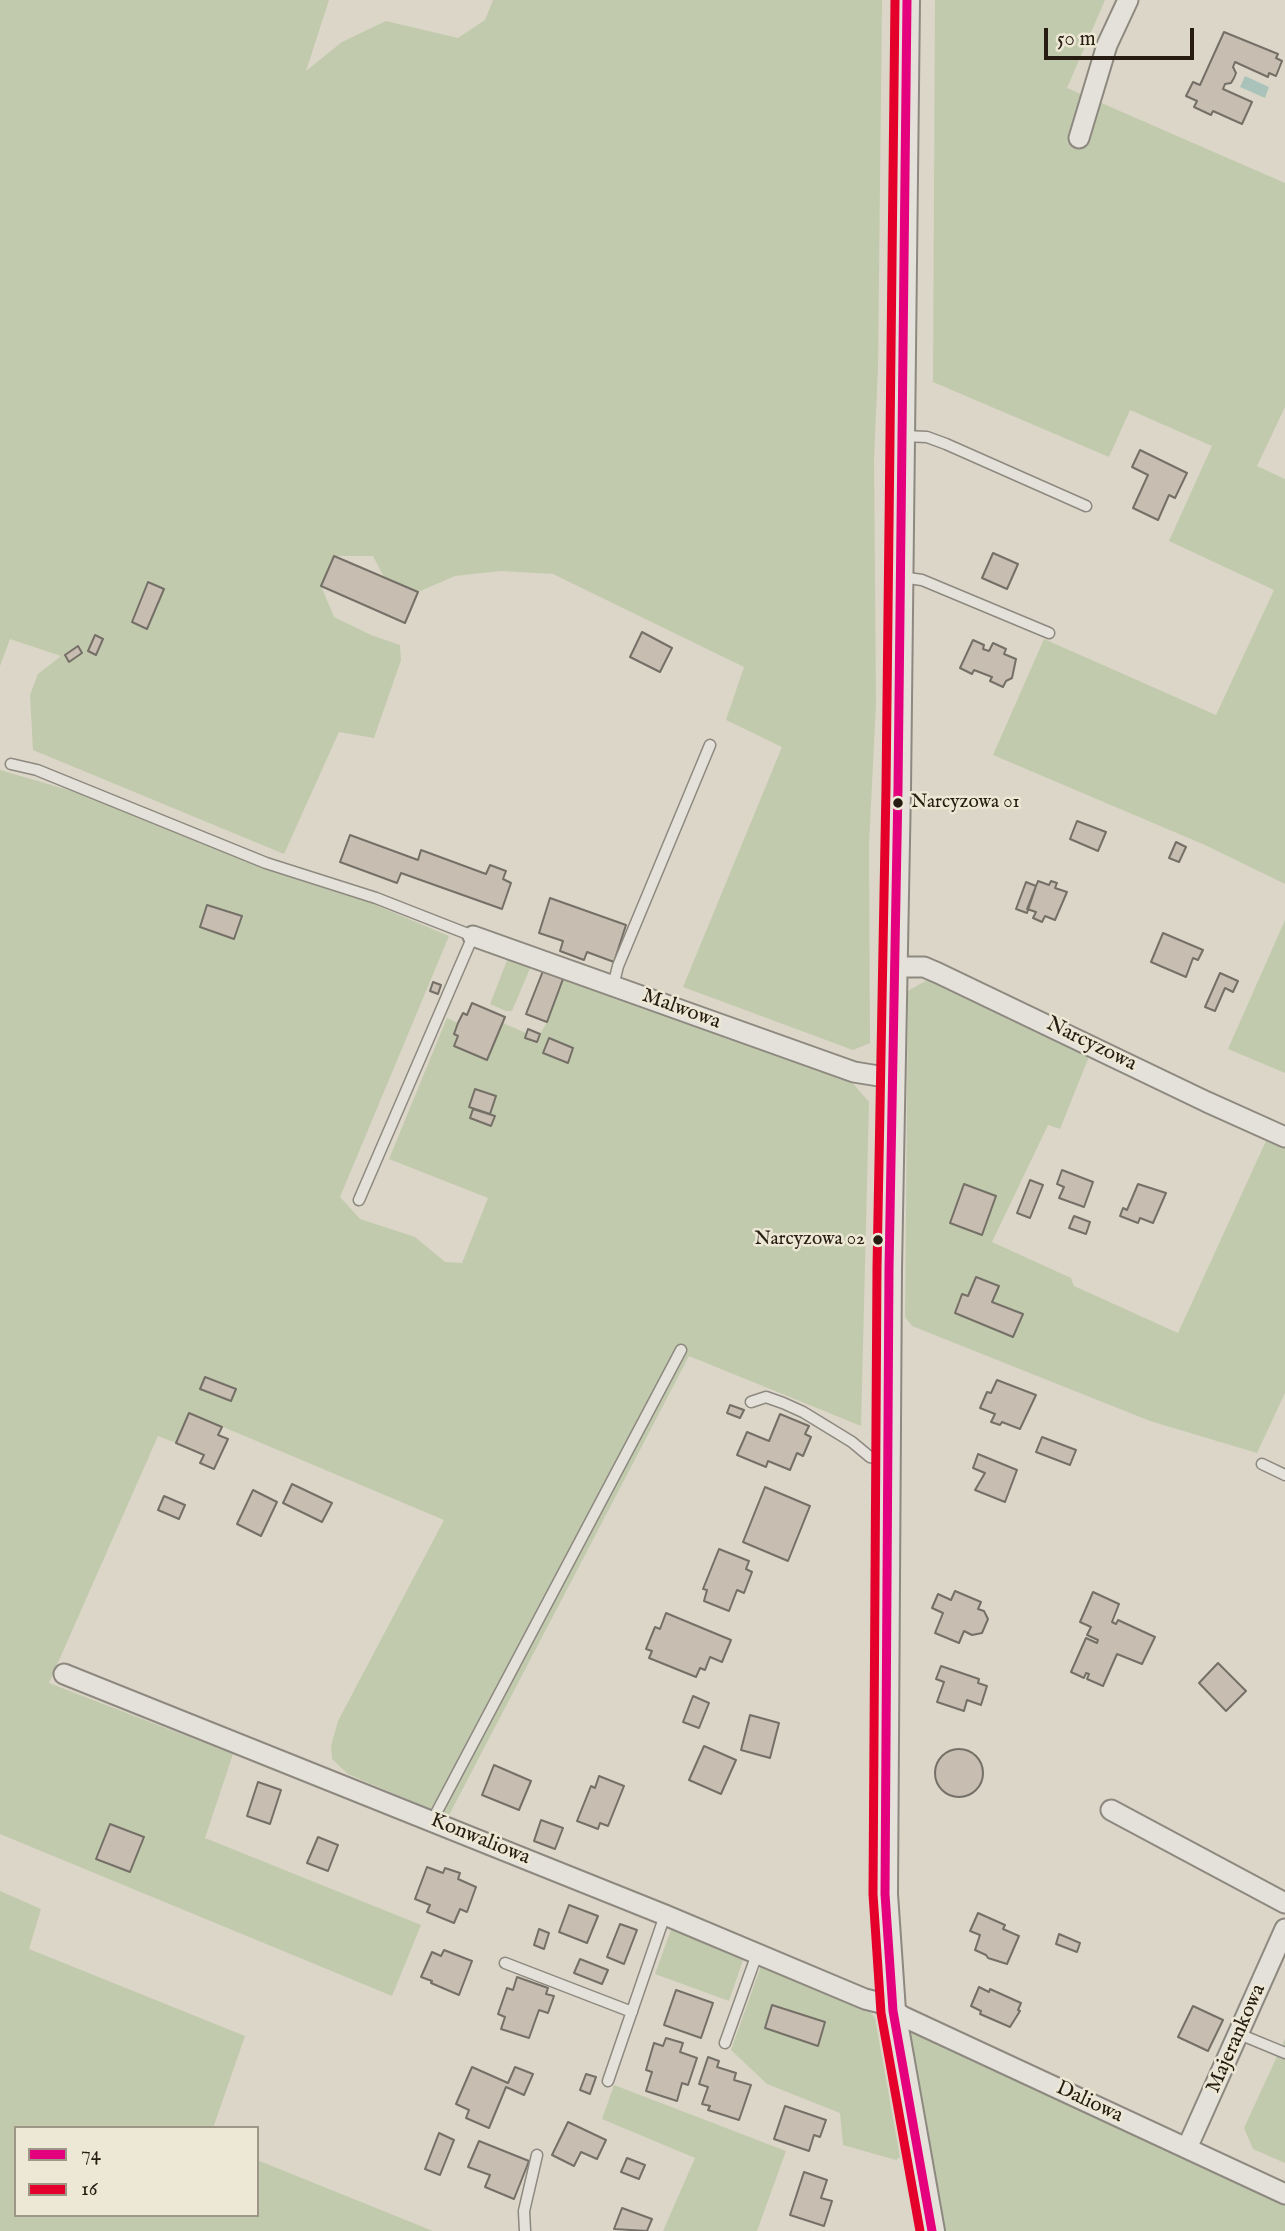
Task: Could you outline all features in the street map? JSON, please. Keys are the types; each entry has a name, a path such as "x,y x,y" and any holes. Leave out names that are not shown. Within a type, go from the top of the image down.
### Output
{"street":[{"path":"907,0 901,576 891,1078 885,1881 893,2011 932,2231"},
{"path":"1079,138 1107,45 1128,0"},
{"name":"Malwowa","path":"473,936 854,1072 891,1078"},
{"name":"Narcyzowa","path":"894,967 924,967 938,973 1285,1137"},
{"name":"Konwaliowa","path":"64,1674 665,1915 865,1999 881,2003 893,2011"},
{"path":"1111,1810 1285,1903"},
{"name":"Majerankowa","path":"1187,2148 1285,1929"},
{"name":"Daliowa","path":"893,2011 1285,2194"}],"lane":[{"path":"903,436 927,437 946,444 1086,506"},
{"path":"901,576 922,580 1049,633"},
{"path":"613,986 618,966 710,745"},
{"path":"11,764 37,770 266,863 376,898 473,936 359,1200"},
{"path":"432,1821 681,1350"},
{"path":"751,1402 766,1397 783,1403 852,1442 870,1457 887,1460"},
{"path":"1262,1464 1285,1475"},
{"path":"608,2081 665,1915"},
{"path":"725,2043 757,1954"},
{"path":"505,1963 632,2012"},
{"path":"1239,2034 1285,2053"},
{"path":"525,2231 524,2211 537,2155"}],"green space":[{"path":"0,0 329,0 306,71 342,42 386,21 458,38 485,20 493,0 882,0 878,368 874,459 876,704 869,844 870,1043 853,1050 683,987 782,747 726,720 744,667 553,574 501,571 455,576 418,592 386,581 373,556 334,556 321,586 334,617 371,635 400,645 401,660 374,738 339,732 284,854 33,750 30,695 38,674 61,656 10,639 0,666","holes":["148,580 163,589 147,628 132,622 130,625","94,634 104,640 97,655 88,651"]},
{"path":"935,0 1105,0 1067,88 1285,183 1285,407 1257,466 1285,479 1285,884 1205,845 993,755 1044,639 1216,715 1274,590 1169,541 1212,446 1130,410 1109,457 933,382"},
{"path":"0,770 123,806 326,884 449,936 340,1197 360,1219 415,1237 445,1262 462,1263 488,1198 389,1159 447,1018 458,1023 454,1035 487,1060 503,1023 526,1033 528,1029 540,1034 563,979 625,998 851,1081 869,1102 861,1426 689,1356 448,1817 348,1774 332,1759 331,1746 338,1721 444,1520 190,1413 176,1443 158,1436 49,1683 233,1754 205,1838 421,1925 392,1996 0,1834"},
{"path":"1285,920 1285,1073 1228,1049"},
{"path":"508,958 531,966 512,1011 490,1004"},
{"path":"929,979 1090,1054 1060,1129 1048,1125 992,1242 1071,1278 1074,1286 1178,1333 1266,1141 1285,1149 1285,1393 1257,1453 1150,1421 912,1326 905,1317 908,991"},
{"path":"0,1891 41,1909 29,1949 245,2036 214,2126 14,2126 14,2217 259,2217 259,2161 433,2231 0,2231"},
{"path":"672,1927 744,1957 729,2001 655,1974"},
{"path":"762,1963 863,2003 875,2018 900,2157 896,2160 843,2145 840,2113 767,2084 731,2050"},
{"path":"908,2023 1285,2204 1285,2231 946,2231"},
{"path":"1285,2039 1285,2163 1253,2149 1244,2128"},
{"path":"614,2085 786,2151 757,2231 663,2231 695,2158 602,2119"}],"water":[{"path":"1245,76 1269,87 1265,98 1240,87"}],"building":[{"path":"1224,32 1278,54 1276,58 1282,61 1276,76 1269,73 1268,77 1235,62 1234,78 1231,83 1225,84 1223,89 1252,102 1242,124 1213,111 1211,115 1194,107 1197,101 1186,96 1193,82 1200,85"},
{"path":"1140,450 1187,473 1175,498 1169,495 1158,520 1133,508 1148,475 1132,467"},
{"path":"993,553 1018,564 1007,589 982,578"},
{"path":"334,556 418,592 405,623 321,586"},
{"path":"148,582 164,589 147,629 132,622"},
{"path":"642,632 672,648 660,672 630,657"},
{"path":"95,635 103,639 96,655 88,651"},
{"path":"973,640 984,645 983,649 989,651 993,643 1006,649 1004,654 1016,659 1012,678 1006,681 1003,687 990,681 992,677 974,670 972,674 960,668"},
{"path":"78,646 82,653 69,662 65,655"},
{"path":"1077,821 1106,832 1098,851 1070,839"},
{"path":"350,835 418,860 421,850 486,874 490,865 506,871 503,879 511,883 502,909 401,873 397,883 340,862"},
{"path":"1176,842 1186,847 1179,862 1169,858"},
{"path":"1038,881 1049,885 1051,881 1057,883 1055,888 1067,892 1055,920 1045,916 1042,922 1033,918 1036,912 1027,909"},
{"path":"1026,882 1036,886 1027,913 1016,909"},
{"path":"550,898 626,925 614,962 587,952 584,960 560,951 563,941 539,933"},
{"path":"207,905 242,916 234,939 200,927"},
{"path":"1163,933 1203,950 1198,960 1193,958 1186,977 1151,962"},
{"path":"543,971 563,979 547,1022 526,1014"},
{"path":"1220,973 1238,981 1233,992 1225,988 1215,1011 1205,1007"},
{"path":"433,982 441,985 438,994 430,991"},
{"path":"472,1003 505,1017 487,1060 454,1046 458,1036 454,1034 458,1023 463,1013 467,1015"},
{"path":"528,1029 540,1034 537,1042 525,1038"},
{"path":"549,1038 573,1048 568,1063 543,1053"},
{"path":"475,1089 496,1096 490,1114 469,1107"},
{"path":"473,1109 495,1116 491,1126 470,1118"},
{"path":"1062,1170 1093,1182 1084,1207 1059,1198 1064,1187 1057,1184"},
{"path":"1030,1180 1043,1185 1030,1218 1017,1213"},
{"path":"964,1184 996,1196 982,1235 950,1223"},
{"path":"1138,1184 1166,1193 1153,1223 1140,1218 1138,1223 1120,1216 1123,1208 1127,1210"},
{"path":"1074,1216 1090,1222 1086,1234 1069,1228"},
{"path":"976,1277 999,1286 992,1302 1023,1314 1013,1337 955,1313 962,1294 968,1296"},
{"path":"205,1377 236,1389 231,1401 200,1389"},
{"path":"997,1380 1036,1395 1020,1429 1002,1422 1000,1425 991,1422 995,1414 980,1408 987,1392 991,1393"},
{"path":"730,1405 744,1410 740,1418 727,1413"},
{"path":"189,1413 222,1427 218,1435 228,1439 214,1469 200,1463 204,1455 176,1443"},
{"path":"780,1414 809,1426 805,1434 811,1437 803,1456 797,1453 790,1470 768,1461 766,1467 737,1455 747,1432 769,1441"},
{"path":"1042,1437 1076,1450 1070,1465 1036,1452"},
{"path":"978,1454 1017,1470 1005,1502 975,1490 985,1473 973,1468"},
{"path":"292,1484 332,1503 322,1522 283,1503"},
{"path":"765,1487 810,1506 788,1561 743,1542"},
{"path":"253,1490 277,1502 261,1536 237,1524"},
{"path":"164,1496 185,1505 179,1519 158,1510"},
{"path":"719,1549 749,1561 746,1569 752,1572 744,1593 737,1590 729,1611 704,1601 707,1590 703,1589"},
{"path":"955,1591 981,1602 978,1609 984,1611 988,1619 982,1633 972,1635 964,1631 959,1643 935,1633 943,1613 932,1608 938,1594 951,1600"},
{"path":"1093,1592 1119,1604 1112,1622 1116,1624 1118,1620 1155,1637 1142,1664 1117,1654 1103,1686 1087,1679 1089,1674 1086,1673 1084,1678 1071,1672 1086,1638 1097,1643 1098,1640 1087,1635 1091,1627 1080,1622"},
{"path":"666,1613 731,1640 722,1662 710,1657 705,1670 700,1668 696,1677 649,1658 652,1651 646,1649 655,1627 660,1629"},
{"path":"1218,1663 1246,1691 1226,1711 1199,1683"},
{"path":"941,1666 979,1679 978,1683 987,1686 981,1705 967,1700 964,1711 937,1702 944,1682 936,1679"},
{"path":"693,1696 709,1703 699,1728 683,1722"},
{"path":"750,1715 779,1723 770,1758 741,1750"},
{"path":"704,1746 736,1760 721,1794 689,1780"},
{"path":"959,1749 968,1750 976,1756 982,1764 982,1782 976,1790 968,1796 959,1797 950,1796 942,1790 936,1782 935,1773 936,1764 942,1756 950,1750"},
{"path":"494,1765 531,1781 519,1810 482,1795"},
{"path":"599,1776 624,1786 608,1826 600,1823 598,1829 577,1821 591,1786 595,1788"},
{"path":"258,1782 281,1790 270,1824 247,1816"},
{"path":"541,1820 563,1828 555,1849 534,1841"},
{"path":"110,1824 144,1837 130,1872 96,1859"},
{"path":"318,1837 338,1845 328,1871 307,1863"},
{"path":"427,1867 443,1873 445,1868 460,1873 458,1879 476,1887 467,1912 460,1909 454,1923 427,1912 430,1905 415,1899"},
{"path":"569,1905 598,1916 587,1943 559,1932"},
{"path":"978,1913 1005,1925 1003,1929 1019,1936 1007,1964 988,1958 975,1950 980,1935 970,1931"},
{"path":"620,1924 637,1930 624,1964 607,1957"},
{"path":"539,1929 549,1933 544,1949 534,1945"},
{"path":"1059,1934 1080,1943 1077,1952 1056,1944"},
{"path":"444,1950 472,1961 459,1995 421,1977 432,1952 441,1956"},
{"path":"580,1959 608,1970 602,1984 574,1973"},
{"path":"517,1977 548,1988 546,1994 554,1996 548,2013 539,2010 529,2038 501,2029 505,2017 498,2014 507,1988 513,1990"},
{"path":"979,1987 1021,2003 1018,2010 1020,2011 1010,2027 980,2014 981,2011 971,2006"},
{"path":"676,1990 713,2003 701,2038 664,2025"},
{"path":"772,2005 825,2022 818,2046 765,2028"},
{"path":"1193,2006 1223,2020 1208,2051 1178,2037"},
{"path":"666,2038 683,2043 680,2052 697,2058 688,2085 682,2083 677,2101 646,2091 652,2072 646,2070 654,2043 663,2046"},
{"path":"708,2057 719,2061 717,2067 736,2073 734,2080 751,2085 739,2120 708,2110 710,2106 702,2104 708,2087 699,2084"},
{"path":"472,2067 508,2083 515,2067 533,2074 524,2095 506,2087 489,2128 466,2118 469,2110 456,2104"},
{"path":"586,2074 596,2077 590,2094 580,2090"},
{"path":"785,2106 826,2120 820,2137 814,2135 809,2151 774,2139"},
{"path":"568,2122 606,2140 597,2159 581,2152 574,2166 552,2155"},
{"path":"439,2133 454,2140 440,2175 425,2169"},
{"path":"479,2141 529,2161 514,2199 485,2187 490,2175 468,2167"},
{"path":"627,2158 645,2165 639,2179 621,2172"},
{"path":"804,2172 827,2180 821,2198 832,2201 824,2226 790,2215"},
{"path":"622,2208 652,2219 647,2231 614,2229"}],"transit line":[{"name":"16","path":"895,0 886,788 877,1268 873,1894 881,2013 920,2231"},
{"name":"74","path":"907,0 898,788 889,1268 885,1894 893,2011 932,2231"}],"place":[{"name":"Narcyzowa 01","path":"898,803"},
{"name":"Narcyzowa 02","path":"878,1240"}]}
